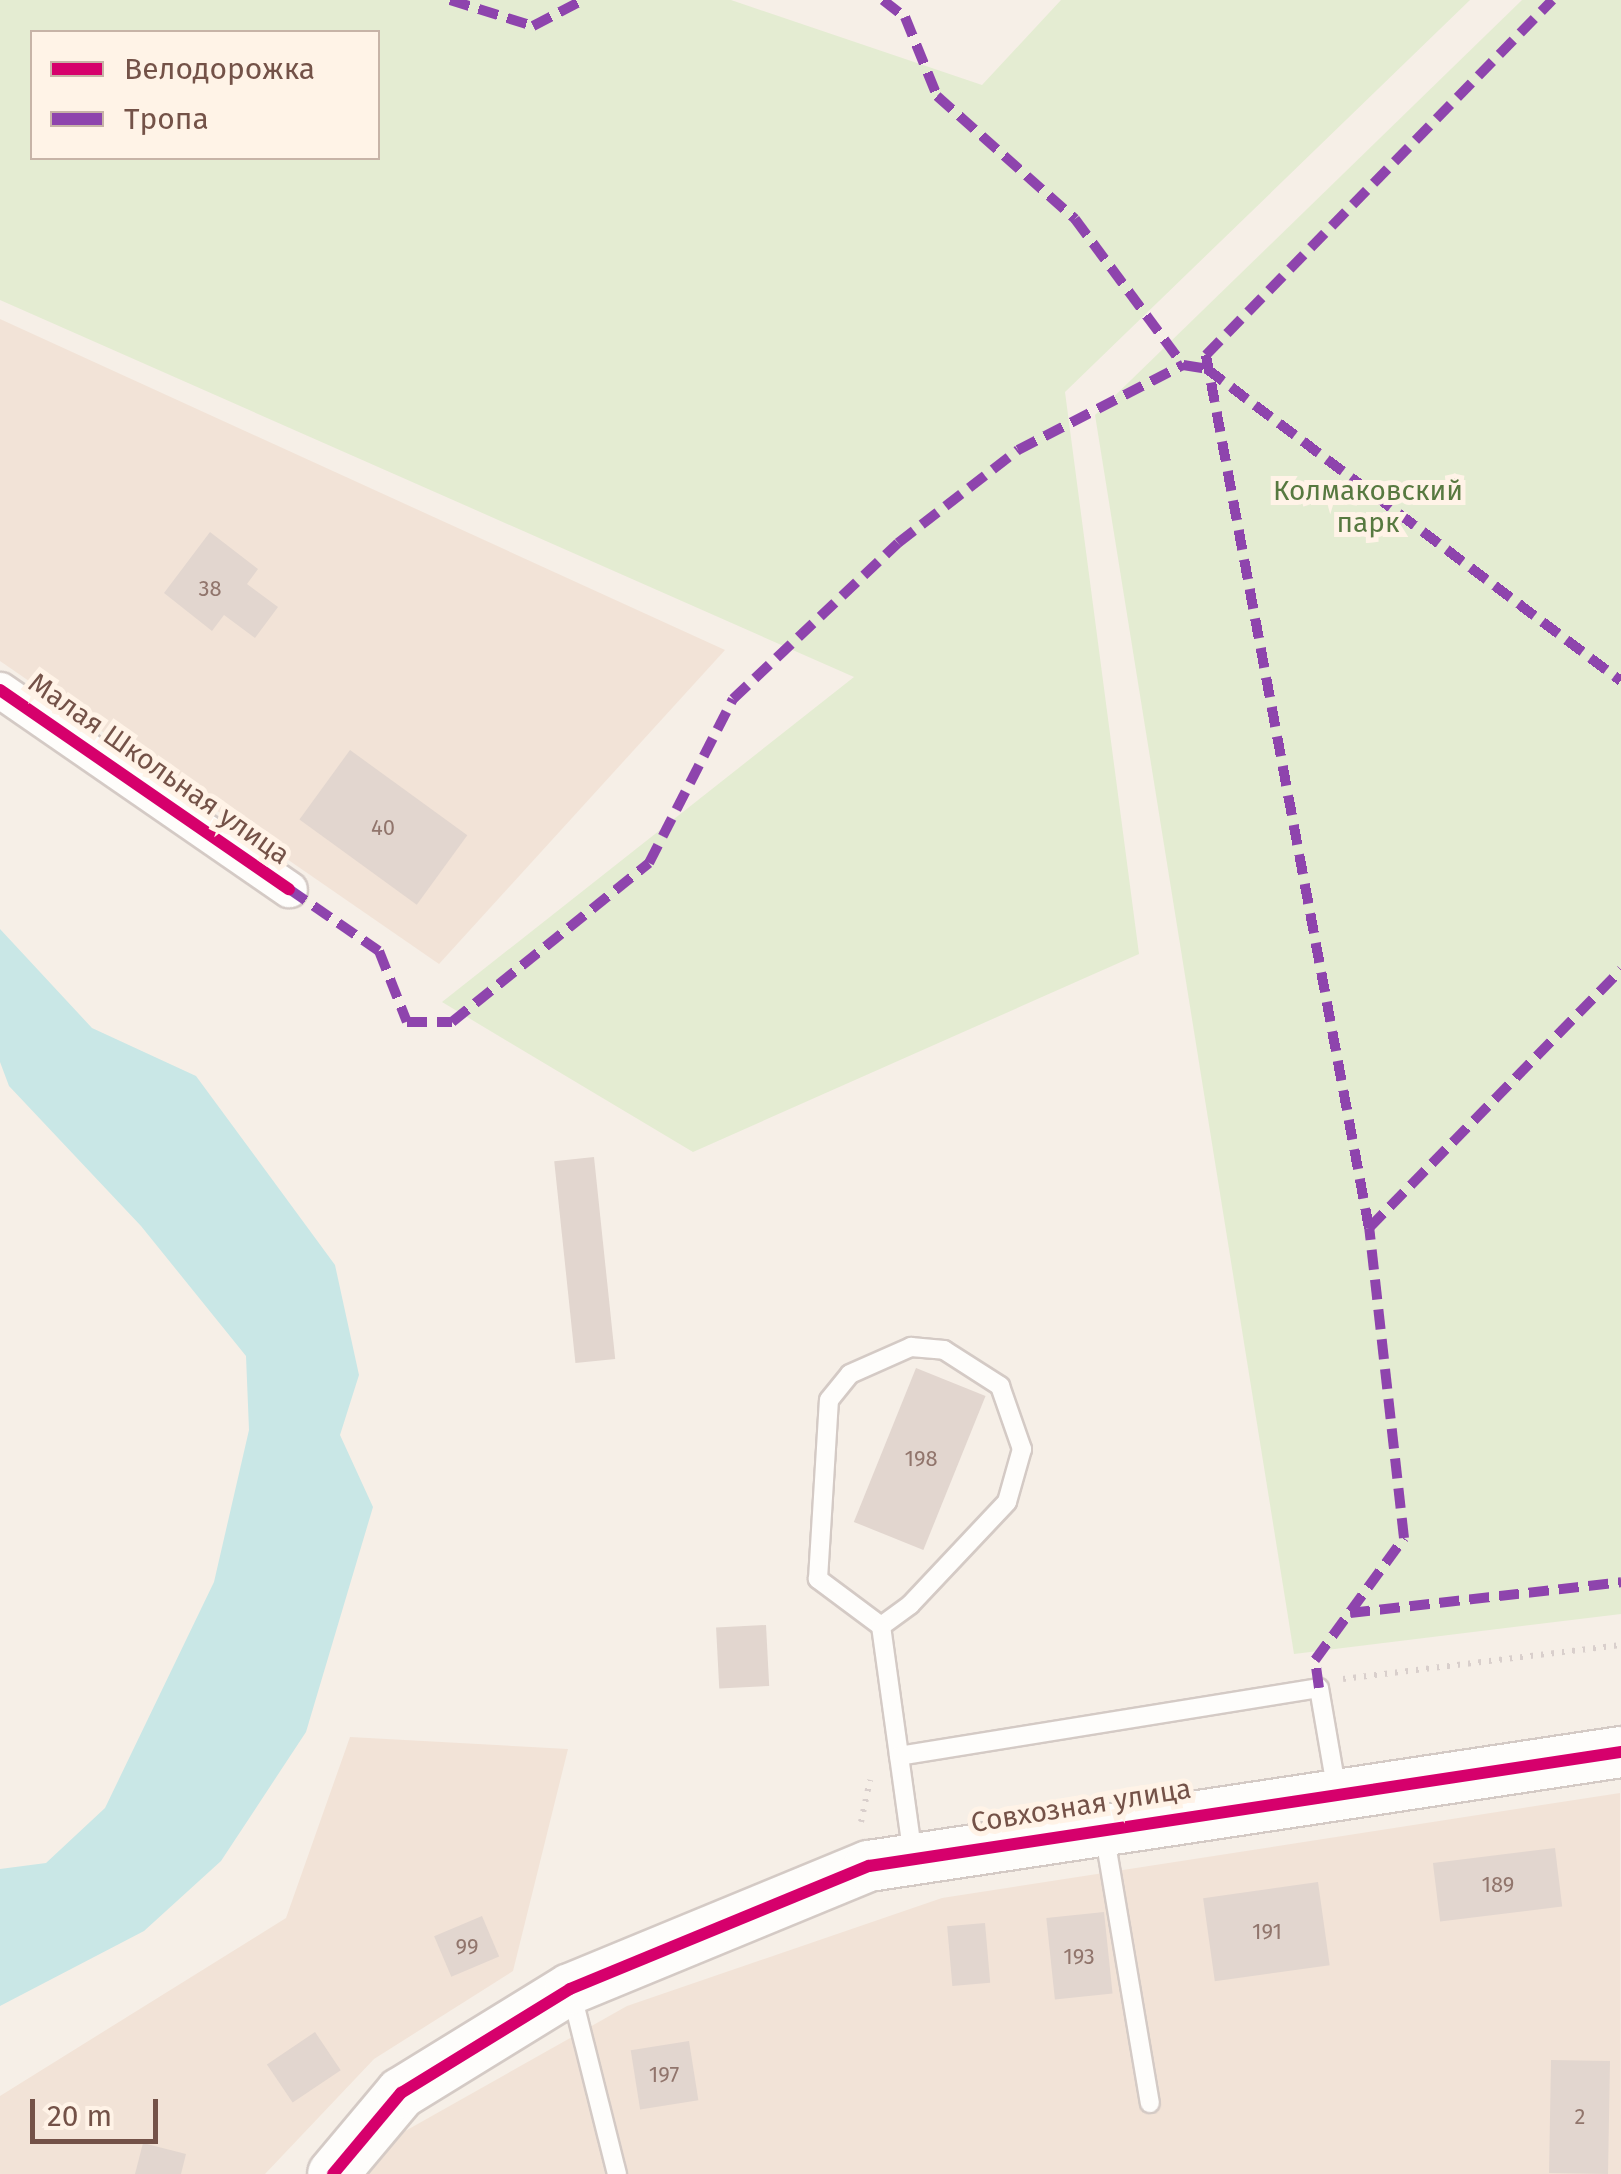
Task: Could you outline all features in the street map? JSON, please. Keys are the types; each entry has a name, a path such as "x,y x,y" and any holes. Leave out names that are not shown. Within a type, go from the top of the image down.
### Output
{"street":[{"name":"Малая Школьная улица","path":"0,690 288,890"},
{"name":"Совхозная улица","path":"332,2174 401,2093 570,1989 852,1872 1102,1826 1621,1752"}],"lane":[{"path":"881,1626 944,1571 1007,1502 1017,1480 1016,1416 1000,1386 944,1350 878,1356 850,1374 829,1400 818,1579 881,1626 913,1859"},
{"path":"899,1756 1319,1688 1337,1792"},
{"path":"1102,1826 1150,2103"},
{"path":"570,1989 617,2174"}],"path":[{"path":"1319,1688 1621,1644"}],"shaded area":[{"path":"0,319 725,650 439,964 0,661"},
{"path":"350,1737 568,1749 513,1971 374,2059 265,2174 0,2174 0,2096 286,1918"},
{"path":"1620,1793 1621,2174 366,2174 391,2139 627,2006 942,1898"}],"green space":[{"path":"0,0 731,0 982,85 1061,0 1470,0 1065,392 1139,954 693,1152 442,1002 854,677 0,300"},
{"name":"Колмаковский парк","path":"1522,0 1621,0 1621,1614 1294,1654 1095,415"}],"water":[{"path":"0,929 92,1028 196,1076 335,1265 359,1375 340,1435 373,1507 306,1732 221,1861 144,1931 0,2006 0,1869 46,1863 105,1808 214,1582 249,1430 246,1356 141,1226 9,1086 0,1062"}],"building":[{"path":"210,532 258,569 247,584 278,607 255,638 224,615 212,631 164,593"},
{"path":"350,750 467,835 417,905 299,820"},
{"path":"594,1157 615,1359 575,1363 554,1161"},
{"path":"916,1368 986,1396 923,1550 854,1522"},
{"path":"766,1625 769,1686 719,1689 716,1628"},
{"path":"1555,1848 1562,1907 1440,1922 1433,1863"},
{"path":"1318,1882 1330,1965 1215,1981 1203,1898"},
{"path":"1104,1912 1113,1994 1055,2000 1046,1918"},
{"path":"482,1916 499,1957 451,1977 434,1936"},
{"path":"985,1923 990,1983 952,1986 947,1926"},
{"path":"315,2032 341,2070 293,2103 267,2064"},
{"path":"689,2041 698,2100 640,2109 631,2050"},
{"path":"1551,2060 1610,2061 1608,2174 1549,2173"},
{"path":"143,2143 186,2154 181,2174 135,2174"}],"marked path":[{"path":"450,0 533,26 583,0"},
{"path":"883,0 905,17 937,96 1075,219 1183,365"},
{"path":"1319,1688 1315,1660 1404,1538 1369,1228 1206,355 1553,0"},
{"path":"289,889 379,951 407,1022 452,1022 649,863 733,699 898,543 1018,450 1183,365 1207,369 1621,681"},
{"path":"1369,1228 1621,970"},
{"path":"1350,1613 1621,1582"}],"cycle path":[{"path":"0,690 289,889"},
{"path":"333,2174 401,2093 570,1989 869,1866 1621,1752"}]}
